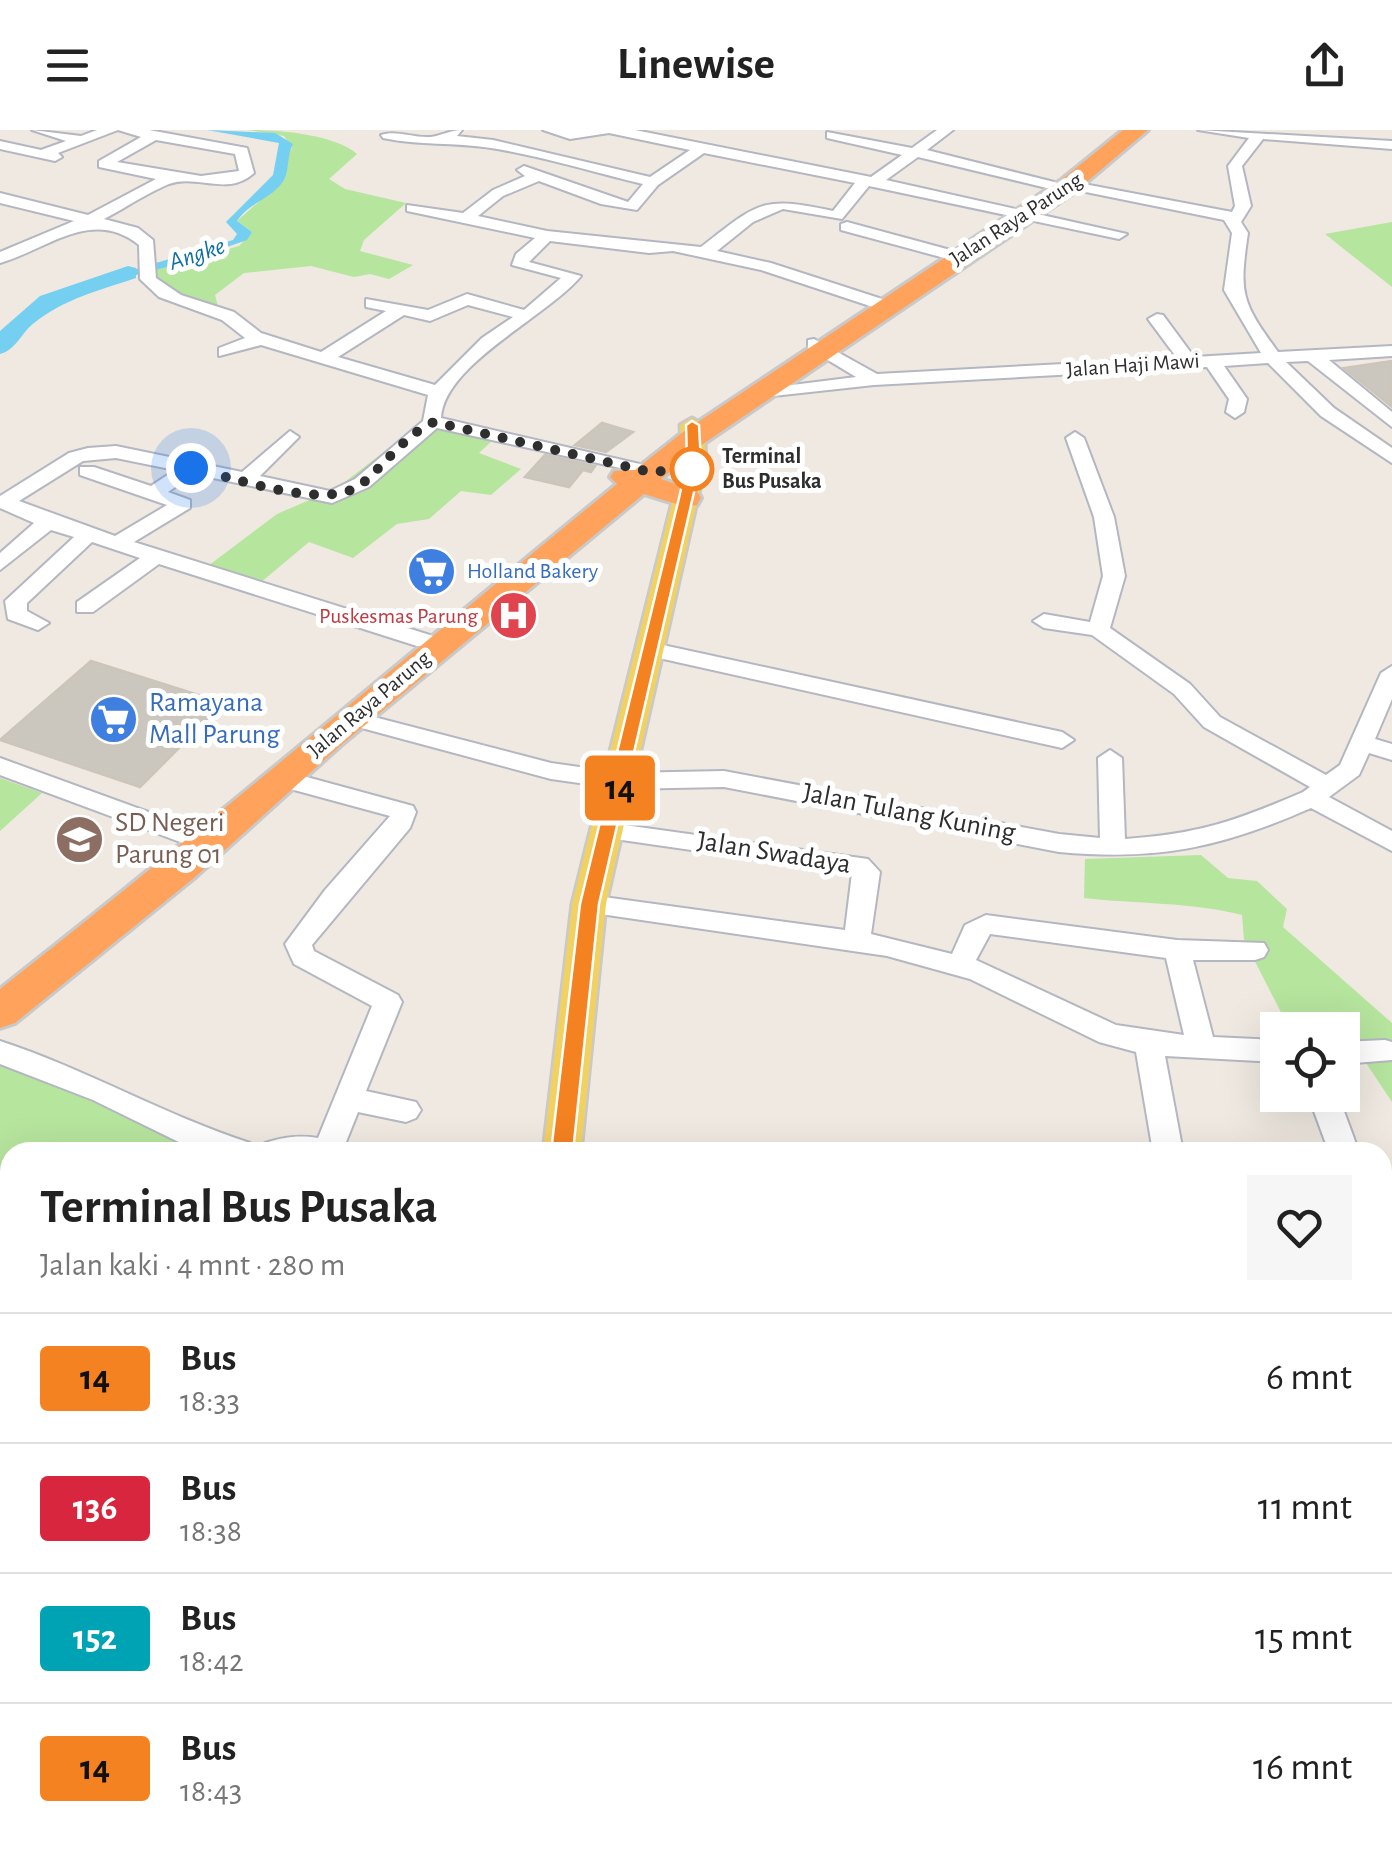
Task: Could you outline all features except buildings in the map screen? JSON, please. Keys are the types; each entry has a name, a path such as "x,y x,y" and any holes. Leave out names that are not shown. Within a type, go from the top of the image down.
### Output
{"highway":[{"name":"Jalan Raya Parung","path":"693,432 752,395 938,260 1040,199 1124,130"},
{"name":"Jalan Raya Parung","path":"0,993 280,778 461,619 693,432 1137,130"},
{"path":"637,475 686,498"},
{"name":"Jalan Raya Parung","path":"0,1012 425,642 461,619"}],"main road":[{"path":"563,1142 589,904 610,831 694,462 693,432"}],"street":[{"path":"40,130 78,140"},
{"path":"38,155 111,130"},
{"path":"125,130 242,151 247,174 235,183 215,184 104,163 150,137"},
{"path":"559,136 604,130"},
{"path":"614,130 871,180 1040,199 1216,210 1235,220 1240,233 1232,267 1233,292 1271,358 1337,418 1392,457"},
{"path":"705,252 747,219 781,204 837,216 871,180 946,130"},
{"path":"1205,130 1347,135 1392,145"},
{"path":"388,134 434,142 451,134 653,182"},
{"path":"1235,220 1243,206 1235,166 1258,134"},
{"path":"832,135 916,153 1040,199 1119,234"},
{"path":"169,150 185,141"},
{"path":"0,145 55,158"},
{"path":"510,166 586,190 601,201 632,206 653,182 703,147"},
{"path":"136,170 152,160"},
{"path":"0,258 94,220 174,175"},
{"path":"466,218 498,193 540,175"},
{"path":"0,198 94,220 140,236 147,243 148,272 158,290 229,316 243,332 438,392"},
{"path":"412,208 546,236 705,252 764,266 876,303"},
{"path":"938,260 844,234 938,260"},
{"path":"434,422 431,414 438,392 488,342 528,316 572,276 520,265 522,257 546,236"},
{"path":"372,303 436,316 471,300 528,316"},
{"path":"322,359 400,310"},
{"path":"1156,319 1189,362"},
{"path":"226,352 260,339"},
{"path":"301,352 326,339 343,344"},
{"path":"819,346 874,380"},
{"name":"Jalan Haji Mawi","path":"752,395 874,380 1392,351"},
{"path":"1314,356 1392,421"},
{"path":"1211,360 1238,398 1234,412"},
{"path":"434,422 637,475"},
{"path":"425,642 48,522 5,505 5,498 76,456 116,452 308,495 341,495 362,484 434,422"},
{"path":"245,480 290,437"},
{"path":"1074,438 1104,517 1114,576 1099,630"},
{"path":"156,492 191,468"},
{"path":"87,471 183,504 120,542"},
{"path":"0,564 48,522"},
{"path":"38,623 16,614 16,601 90,533"},
{"path":"86,607 157,555"},
{"path":"1044,620 1099,630 1182,688 1212,722 1392,842"},
{"path":"649,649 856,690 1062,740"},
{"path":"1321,793 1350,770 1390,681"},
{"name":"Jalan Tulang Kuning","path":"351,718 551,770 622,780 724,779 1059,843 1113,848 1217,836 1321,793"},
{"path":"1363,743 1392,752"},
{"path":"1110,758 1113,848"},
{"path":"0,766 199,840"},
{"path":"280,778 404,812 401,822 334,896 298,944 304,958 388,1002 332,1142"},
{"name":"Jalan Swadaya","path":"610,831 859,865 867,872 857,940"},
{"path":"589,904 857,940 960,966 1012,985 1109,1034 1149,1044 1260,1050"},
{"path":"960,966 974,932 986,924 1177,950 1255,950"},
{"path":"1177,950 1201,1047"},
{"path":"1149,1044 1166,1142"},
{"path":"1360,1052 1385,1051"},
{"path":"0,1052 104,1092 206,1142"},
{"path":"350,1100 406,1110"},
{"path":"1329,1112 1340,1142"}],"green space":[{"path":"248,130 320,138 357,154 329,179 345,189 406,203 364,240 360,251 413,265 389,279 370,274 354,277 311,266 244,273 215,295 218,306 155,284 147,272 239,246 252,232 237,221 264,197 292,148 284,136"},
{"path":"1392,222 1392,287 1325,234"},
{"path":"428,418 498,435 479,453 521,469 491,495 461,491 429,519 397,524 353,558 309,542 260,583 208,566 277,514 337,488"},
{"path":"0,778 42,793 0,831"},
{"path":"1201,855 1228,878 1257,881 1287,909 1283,927 1392,1023 1392,1102 1360,1054 1360,1012 1281,1012 1244,940 1242,915 1184,905 1084,898 1085,859"},
{"path":"0,1061 199,1142 0,1142"}],"water":[{"path":"207,130 275,133 293,144 282,183 237,221 252,232 247,240 178,264 83,289 79,286 233,240 237,234 226,222 273,175 279,143"}],"waterway":[{"name":"Angke","path":"0,347 20,322 48,301 128,273"}],"bus line":[{"name":"14","path":"563,1142 589,904 616,806 694,462 692,425"}],"place":[{"name":"Terminal Bus Pusaka","path":"692,469"},
{"name":"Holland Bakery","path":"432,571"},
{"name":"Puskesmas Parung","path":"513,616"},
{"name":"Ramayana Mall Parung","path":"114,719"},
{"name":"SD Negeri Parung 01","path":"80,839"}],"route":[{"path":"191,468 332,497 362,484 422,428 434,422 650,472 692,469"}]}
